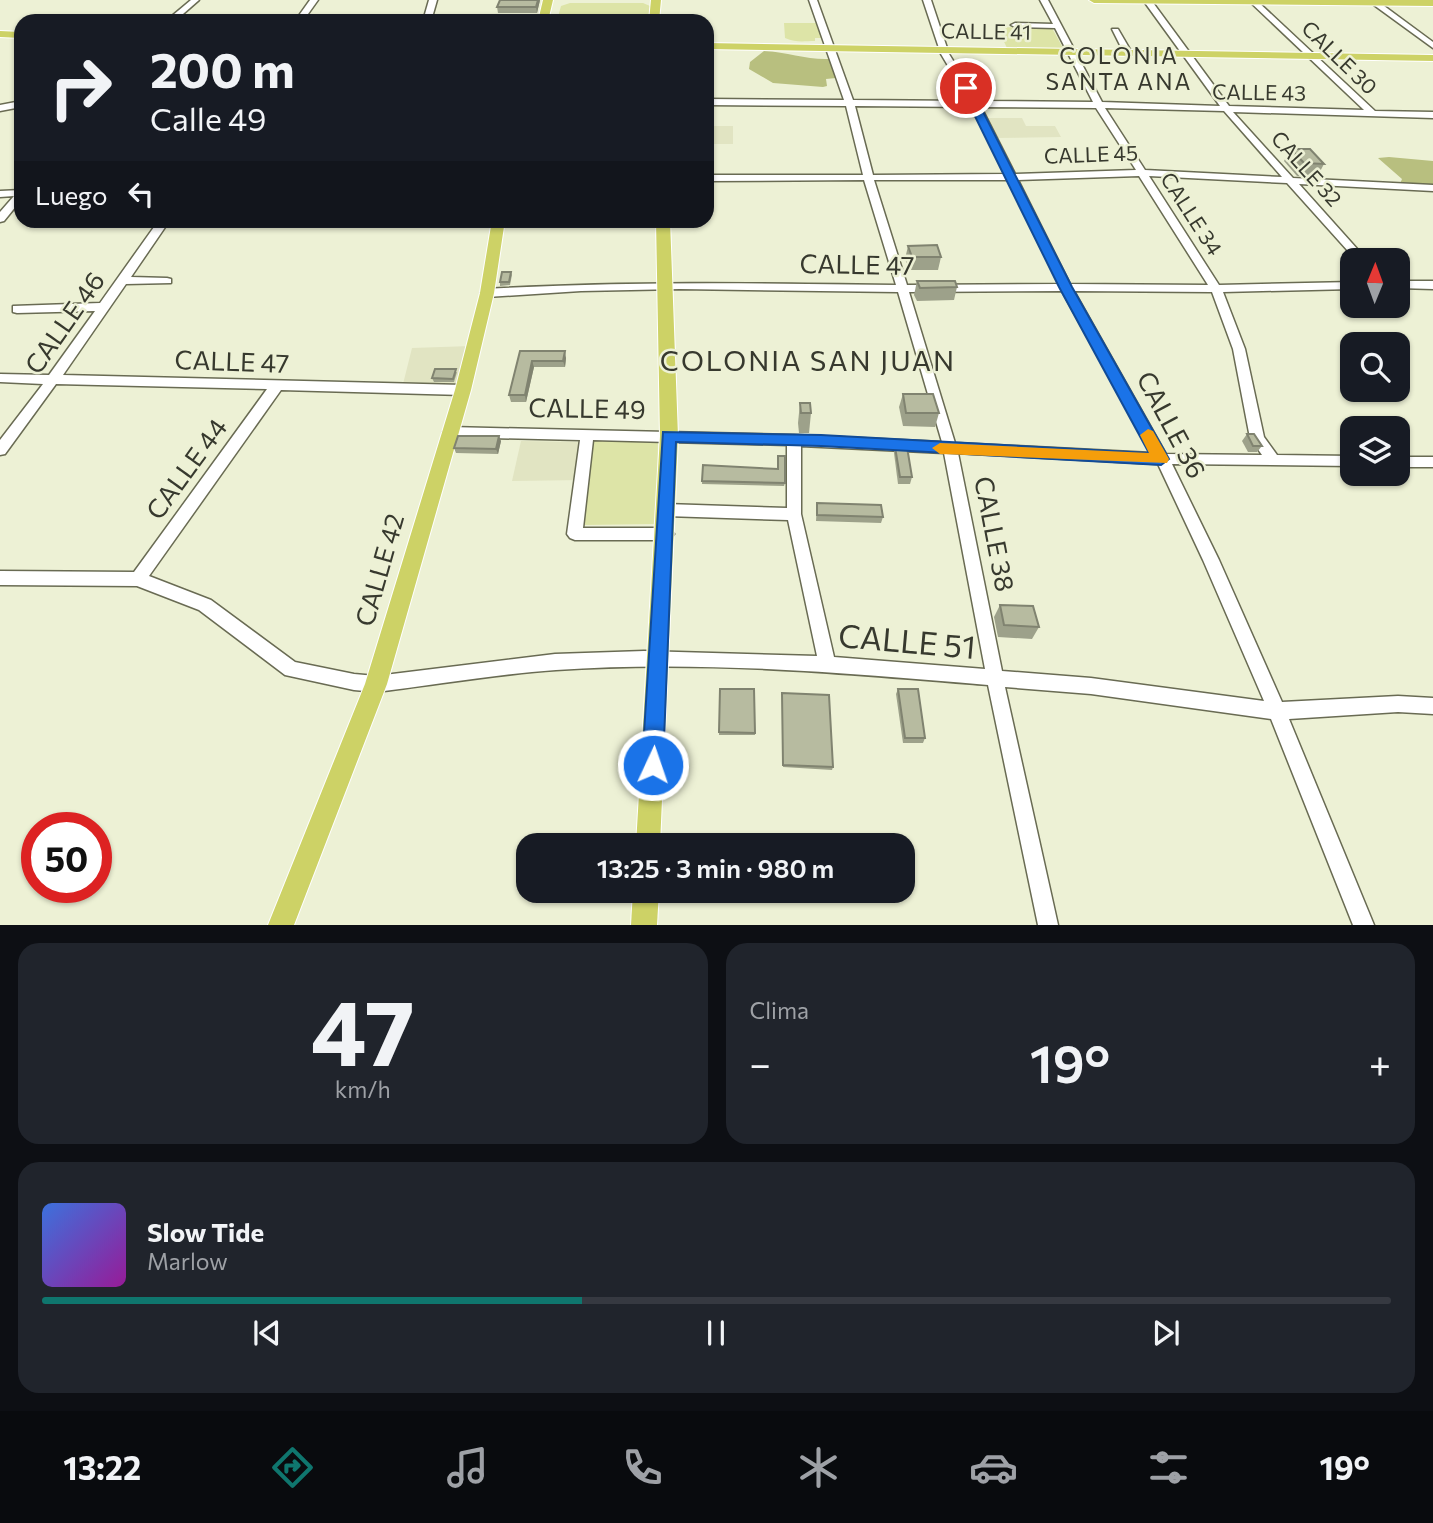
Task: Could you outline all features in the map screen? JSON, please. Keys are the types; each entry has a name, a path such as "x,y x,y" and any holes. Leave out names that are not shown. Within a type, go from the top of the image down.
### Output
{"main road":[{"path":"1094,0 1433,3"},
{"name":"CALLE 41","path":"714,46 1433,58"},
{"name":"CALLE 42","path":"281,925 376,684 463,390 487,293 498,228"},
{"path":"649,833 666,534 668,436 663,228"},
{"path":"644,925 645,903"}],"street":[{"path":"178,14 195,0"},
{"name":"CALLE 38","path":"813,0 828,49 850,104 868,176 951,449 995,679 1048,925"},
{"name":"CALLE 36","path":"927,0 944,51 976,105 1066,287 1161,459 1210,560 1277,711 1364,925"},
{"name":"CALLE 34","path":"1044,0 1099,106 1216,289 1239,349 1257,438 1274,461"},
{"name":"CALLE 32","path":"1147,0 1228,111 1351,248"},
{"name":"CALLE 30","path":"1252,1 1372,113"},
{"path":"1372,1 1433,46"},
{"path":"1015,25 1056,26"},
{"path":"1115,31 1128,53"},
{"name":"CALLE 43","path":"714,102 1099,106 1433,115"},
{"name":"CALLE 45","path":"714,178 1010,177 1141,173 1433,188"},
{"path":"0,219 14,202"},
{"name":"CALLE 46","path":"0,450 159,228"},
{"path":"123,280 167,281"},
{"path":"1410,284 1433,285"},
{"name":"CALLE 47","path":"487,293 665,286 1216,289 1340,285"},
{"path":"17,309 104,307"},
{"name":"CALLE 47","path":"0,377 276,387 463,390"},
{"name":"CALLE 44","path":"138,579 276,387"},
{"name":"CALLE 49","path":"450,432 794,440 1161,459 1340,461"},
{"path":"587,435 575,534 666,534"},
{"path":"794,440 794,514 827,664"},
{"path":"1410,462 1433,462"},
{"path":"666,510 794,514"},
{"path":"0,578 138,579 205,605 292,669 376,684"},
{"name":"CALLE 51","path":"376,684 555,662 659,659 827,664 1091,686 1277,711 1398,704 1433,706"}],"shaded area":[{"path":"986,118 1022,118 1026,126 1055,126 1061,137 995,138"},
{"path":"714,126 733,126 733,144 714,144"},
{"path":"471,346 461,387 402,388 412,348"},
{"path":"521,441 583,442 582,480 512,481"}],"green space":[{"path":"570,3 643,3 650,6 649,14 559,14 561,6"},
{"path":"784,23 819,23 823,38 815,38 815,41 793,41 785,38"},
{"path":"997,27 1052,28 1064,50 1007,48"},
{"path":"764,51 829,59 836,78 826,79 827,86 823,87 773,83 749,69 750,62"},
{"path":"1378,158 1433,161 1433,185 1400,184 1402,179"},
{"path":"658,438 657,524 583,525 592,439"}],"building":[{"path":"500,0 538,0 536,7 497,7"},
{"path":"1291,149 1310,149 1324,164 1304,163"},
{"path":"937,245 941,257 912,257 908,246"},
{"path":"502,272 511,272 509,282 500,282"},
{"path":"917,281 955,281 957,287 920,288"},
{"path":"520,351 565,351 563,361 532,361 525,395 509,395"},
{"path":"435,369 456,369 453,379 432,378"},
{"path":"903,394 933,394 939,413 906,413"},
{"path":"800,403 810,403 811,413 801,413"},
{"path":"1247,434 1254,434 1262,446 1253,446"},
{"path":"458,436 499,436 496,449 454,448"},
{"path":"895,447 907,447 912,477 900,477"},
{"path":"778,456 785,456 785,483 702,481 703,465 778,469"},
{"path":"817,503 881,505 883,517 817,515"},
{"path":"1000,605 1033,606 1039,627 1004,625"},
{"path":"720,689 754,689 755,733 719,732"},
{"path":"898,689 918,689 925,738 905,738"},
{"path":"782,693 829,695 833,767 783,765"}],"slow traffic":[{"path":"940,448 1161,459 1148,435"}],"district":[{"name":"COLONIA SANTA ANA","path":"1119,69"},
{"name":"COLONIA SAN JUAN","path":"808,361"}],"route":[{"path":"653,765 666,534 668,436 821,441 1161,459 1066,287 966,88"}]}
